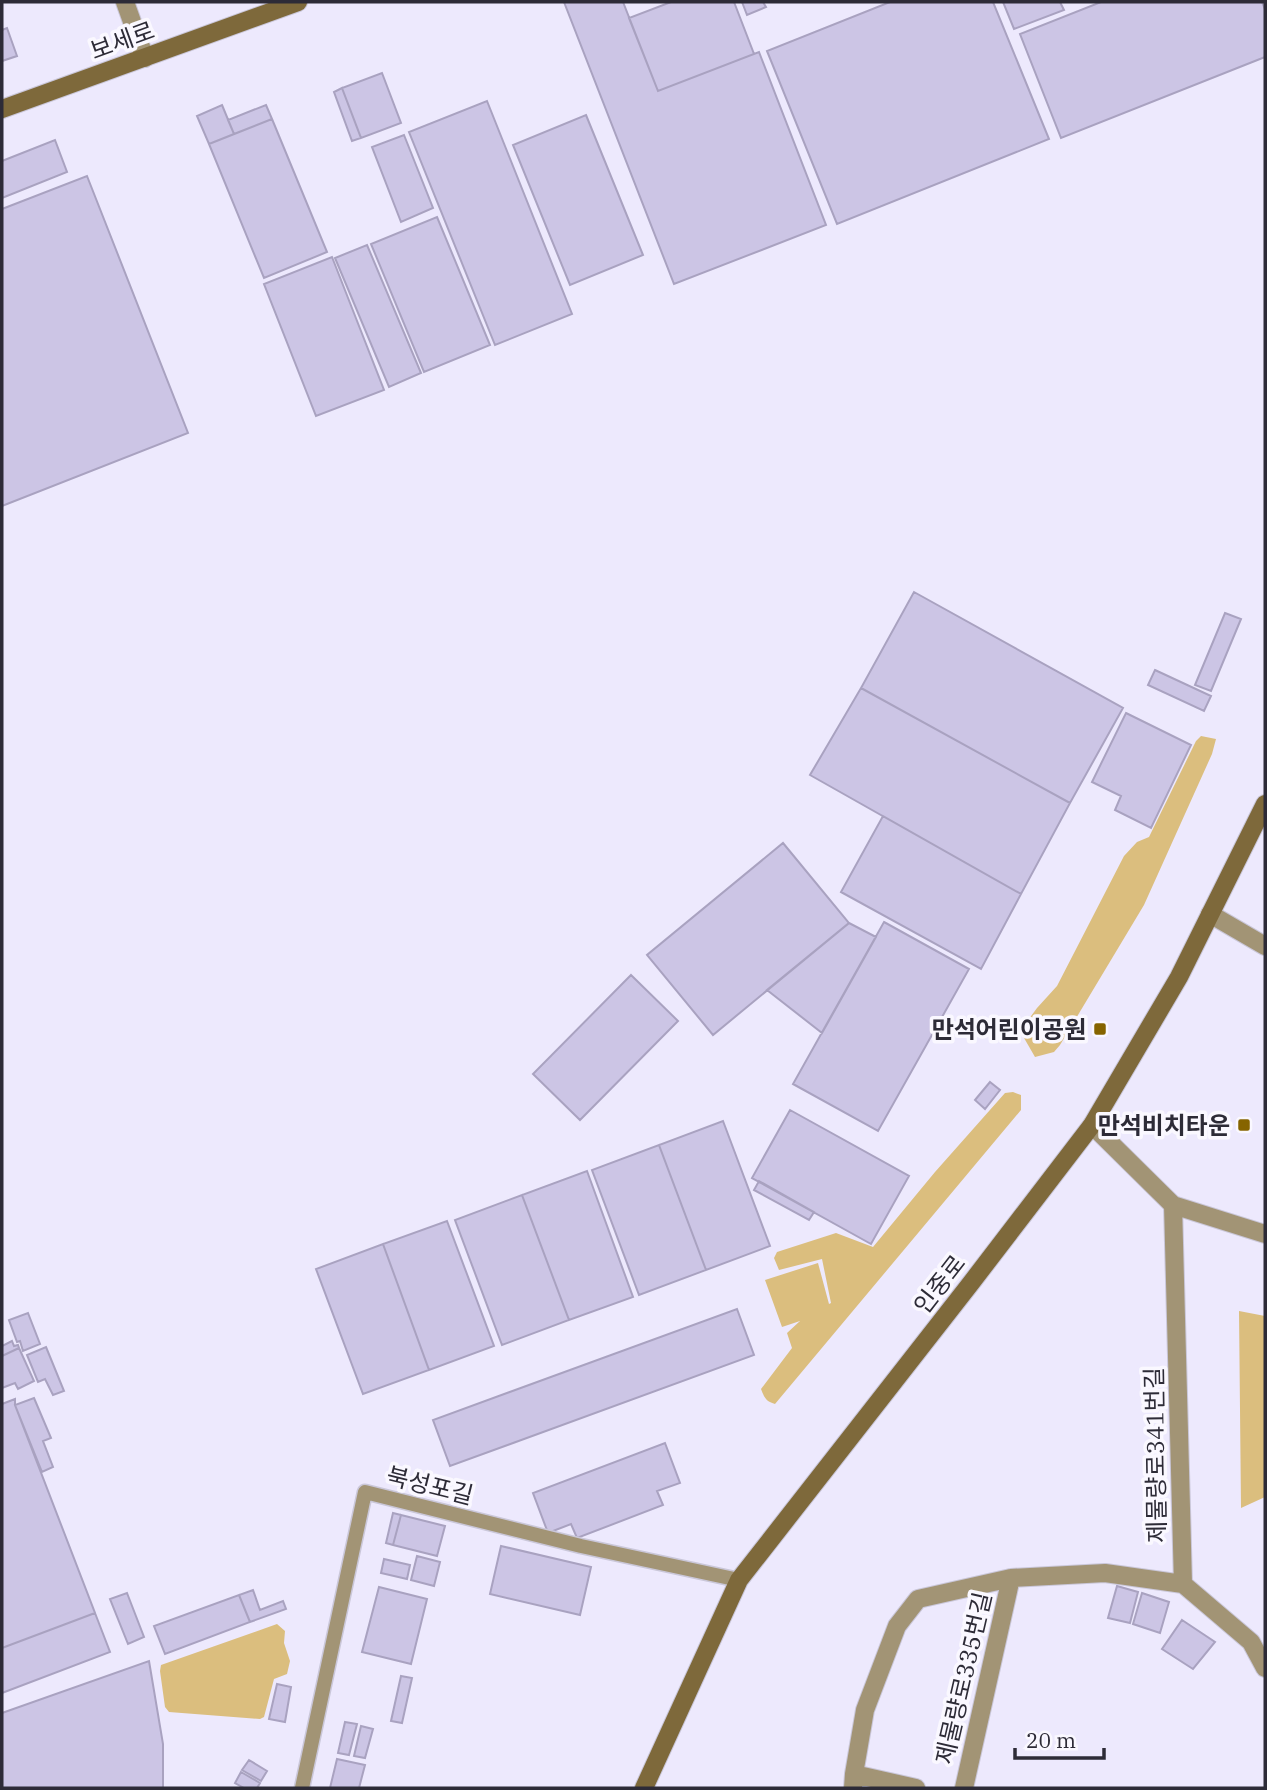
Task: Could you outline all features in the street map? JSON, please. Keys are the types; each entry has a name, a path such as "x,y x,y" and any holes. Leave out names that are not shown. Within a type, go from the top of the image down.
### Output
{"main road":[{"name":"보세로","path":"2,109 298,2"},
{"name":"인중로","path":"644,1788 739,1580 1093,1125 1179,977 1265,804"}],"street":[{"path":"125,2 145,58"},
{"path":"1210,914 1265,946"},
{"path":"1093,1125 1173,1205 1265,1234"},
{"name":"제물량로341번길","path":"1173,1205 1183,1584"},
{"name":"제물량로335번길","path":"853,1781 865,1710 897,1626 918,1599 1010,1578 1105,1573 1183,1584"},
{"name":"제물량로335번길","path":"964,1788 1010,1578"},
{"path":"1183,1584 1251,1642 1265,1668"},
{"path":"853,1781 916,1788"}],"lane":[{"name":"북성포길","path":"302,1788 365,1492 581,1546 739,1580"}],"shaded area":[{"path":"1201,736 1216,739 1212,754 1144,905 1060,1045 1054,1052 1035,1057 1020,1031 1057,986 1124,856 1137,842 1149,837 1196,741"},
{"path":"1005,1093 1021,1095 1021,1110 775,1404 767,1400 761,1389 792,1348 787,1333 800,1321 782,1327 765,1280 818,1263 829,1304 831,1303 822,1259 779,1270 774,1258 777,1252 836,1233 873,1247"},
{"path":"1239,1311 1265,1316 1265,1497 1241,1508"},
{"path":"277,1624 285,1631 284,1643 290,1661 287,1674 274,1679 264,1717 260,1719 169,1712 165,1707 161,1665"}],"building":[{"path":"564,2 623,2 658,91 759,52 826,225 674,284"},
{"path":"671,2 734,2 754,54 658,91 629,18"},
{"path":"742,2 763,2 766,7 747,15"},
{"path":"890,2 993,2 1049,139 837,224 767,51"},
{"path":"1003,2 1060,2 1064,10 1014,29"},
{"path":"1101,2 1262,2 1265,9 1265,57 1061,138 1020,34"},
{"path":"7,28 17,56 2,61 2,30"},
{"path":"382,73 401,123 361,138 342,88"},
{"path":"342,88 361,138 352,141 334,92"},
{"path":"487,101 572,314 495,345 409,132"},
{"path":"222,105 234,134 209,144 197,116"},
{"path":"266,105 272,119 234,134 228,120"},
{"path":"586,115 643,255 570,285 513,145"},
{"path":"272,119 327,252 264,278 209,144"},
{"path":"404,135 433,208 401,222 372,147"},
{"path":"55,140 67,172 2,198 2,161"},
{"path":"87,176 188,433 2,506 2,209"},
{"path":"437,217 490,345 424,372 371,244"},
{"path":"367,245 421,373 389,387 335,258"},
{"path":"332,257 384,390 316,416 264,284"},
{"path":"914,592 1123,708 1070,803 861,688"},
{"path":"1225,613 1241,619 1211,691 1195,685"},
{"path":"1155,670 1211,696 1204,711 1148,685"},
{"path":"861,688 1070,803 1021,894 810,775"},
{"path":"1126,713 1191,745 1151,828 1115,810 1121,796 1092,782"},
{"path":"883,816 1021,894 981,969 841,892"},
{"path":"783,843 849,923 713,1035 647,955"},
{"path":"884,922 969,969 878,1131 793,1084"},
{"path":"849,923 876,937 822,1033 767,990"},
{"path":"631,975 678,1021 580,1120 533,1074"},
{"path":"990,1082 1000,1090 985,1109 975,1100"},
{"path":"790,1110 909,1176 871,1244 752,1178"},
{"path":"723,1121 770,1246 706,1270 659,1145"},
{"path":"659,1145 706,1270 639,1295 592,1170"},
{"path":"587,1171 633,1297 569,1320 522,1195"},
{"path":"759,1181 814,1212 809,1220 754,1190"},
{"path":"522,1195 569,1320 502,1345 455,1220"},
{"path":"447,1221 494,1346 429,1370 383,1244"},
{"path":"383,1244 429,1370 363,1394 316,1269"},
{"path":"737,1309 754,1355 450,1466 433,1420"},
{"path":"28,1313 40,1344 23,1351 9,1320"},
{"path":"12,1341 14,1346 18,1345 19,1348 2,1356 2,1346"},
{"path":"46,1347 64,1391 53,1395 45,1379 38,1382 27,1355"},
{"path":"19,1348 34,1381 18,1389 15,1383 2,1388 2,1356"},
{"path":"34,1398 51,1438 43,1441 53,1467 42,1472 15,1405"},
{"path":"15,1399 15,1405 95,1613 2,1648 2,1404"},
{"path":"665,1443 680,1483 657,1491 663,1505 577,1538 571,1524 548,1533 533,1493"},
{"path":"393,1513 401,1515 393,1545 386,1543"},
{"path":"401,1515 445,1526 437,1556 393,1545"},
{"path":"501,1546 591,1567 580,1615 490,1594"},
{"path":"417,1556 440,1562 434,1586 411,1580"},
{"path":"384,1559 410,1565 407,1579 381,1573"},
{"path":"1117,1586 1138,1592 1130,1623 1108,1618"},
{"path":"379,1587 427,1599 411,1664 362,1652"},
{"path":"253,1590 260,1610 283,1601 286,1609 250,1622 239,1595"},
{"path":"127,1593 144,1637 128,1644 110,1599"},
{"path":"1142,1593 1169,1602 1160,1633 1133,1624"},
{"path":"239,1595 250,1622 165,1654 154,1626"},
{"path":"95,1613 110,1652 2,1693 2,1648"},
{"path":"1182,1620 1215,1642 1193,1669 1162,1649"},
{"path":"149,1661 163,1744 163,1788 2,1788 2,1713"},
{"path":"401,1676 412,1678 402,1723 391,1721"},
{"path":"277,1684 291,1687 285,1722 269,1719"},
{"path":"345,1722 357,1724 349,1755 338,1753"},
{"path":"361,1726 373,1729 365,1758 354,1756"},
{"path":"337,1759 365,1765 359,1788 330,1788"},
{"path":"249,1760 267,1771 261,1781 242,1770"},
{"path":"241,1772 260,1783 257,1788 244,1788 235,1783"}],"place":[{"name":"만석어린이공원","path":"1100,1029"},
{"name":"만석비치타운","path":"1244,1125"}]}
